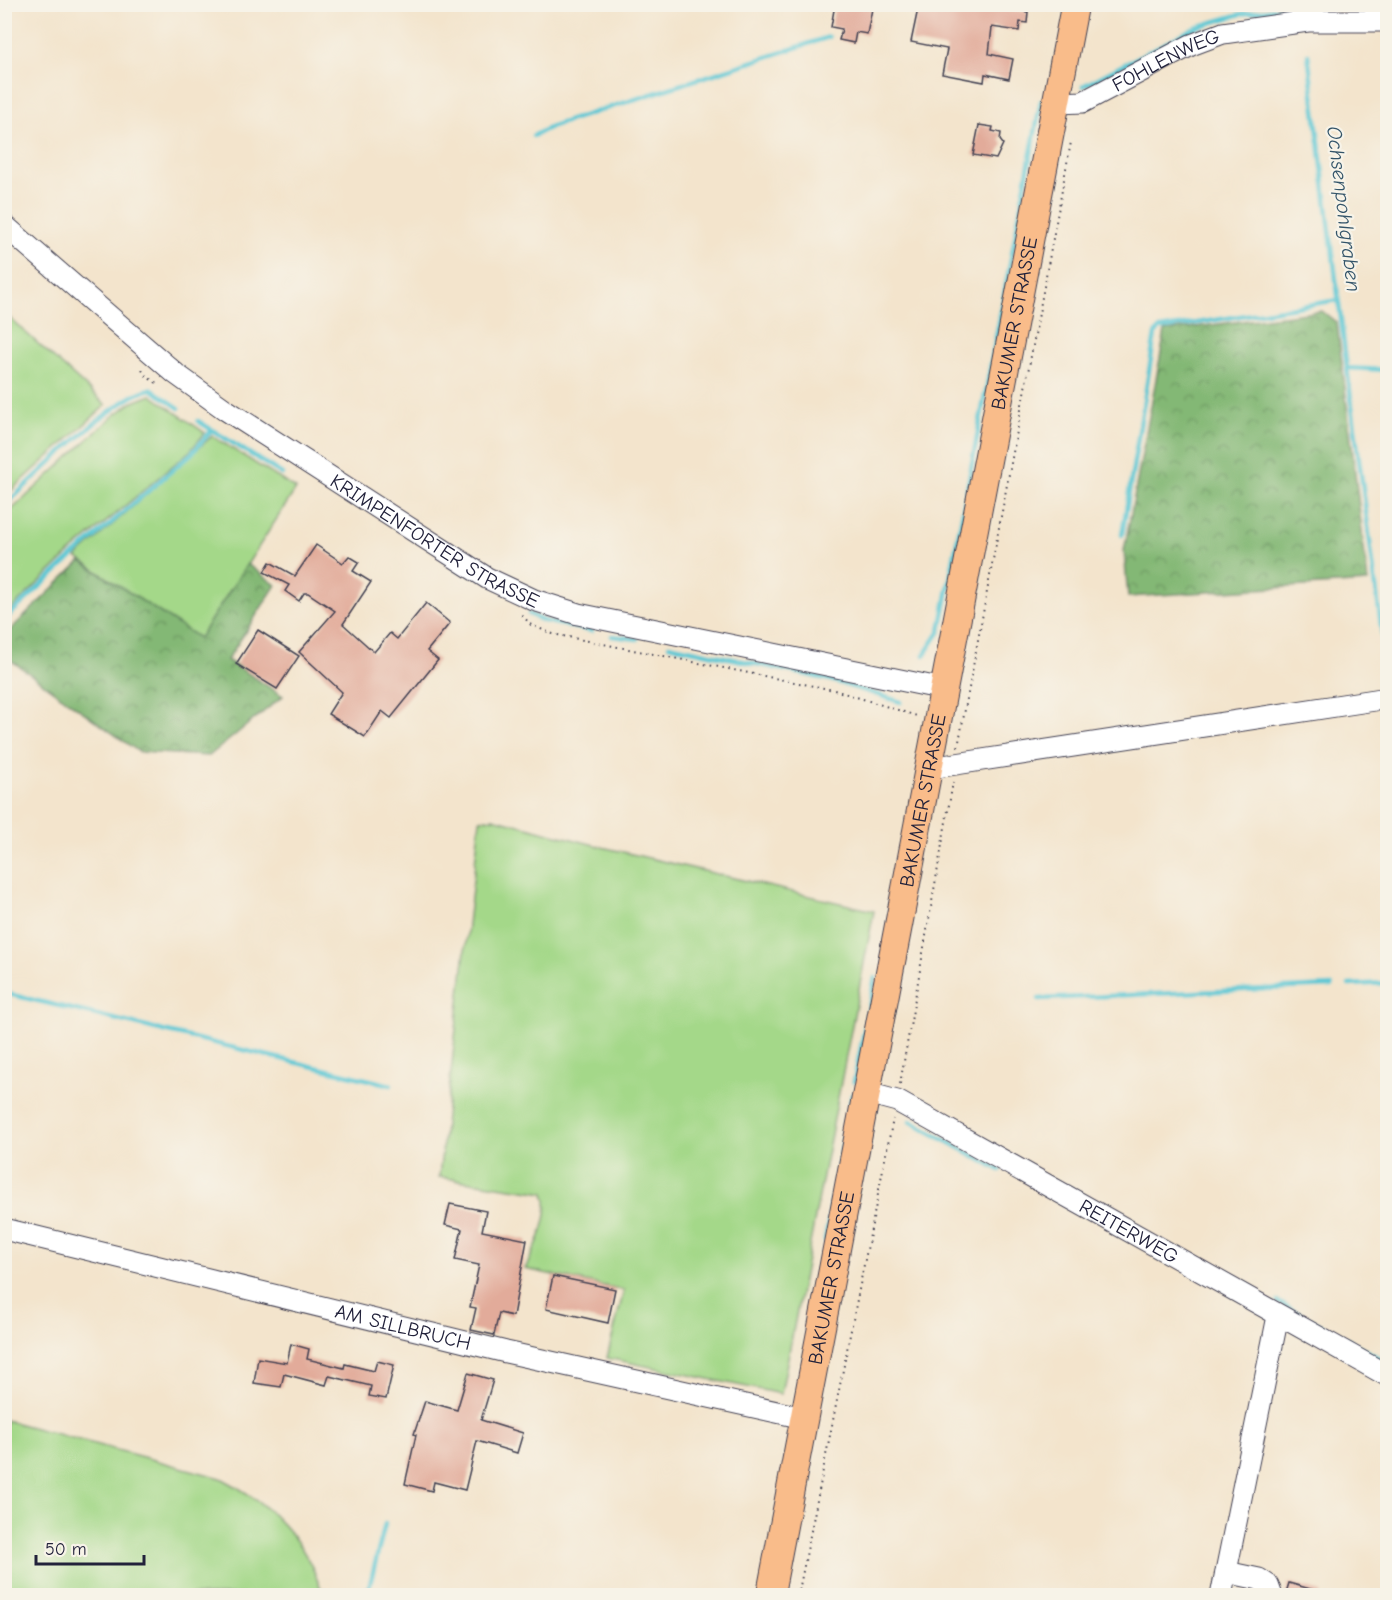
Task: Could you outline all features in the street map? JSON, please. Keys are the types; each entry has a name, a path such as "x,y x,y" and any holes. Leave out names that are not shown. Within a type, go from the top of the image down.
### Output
{"main road":[{"name":"BAKUMER STRASSE","path":"770,1596 1058,103 1075,4"}],"street":[{"name":"FOHLENWEG","path":"1058,103 1083,102 1191,45 1223,33 1308,21 1388,21"},
{"name":"KRIMPENFORTER STRASSE","path":"4,225 176,374 226,410 487,578 534,600 578,614 944,689"},
{"path":"930,768 1388,698"},
{"name":"REITERWEG","path":"867,1093 897,1101 1388,1376"},
{"name":"AM SILLBRUCH","path":"4,1229 506,1352 804,1418"},
{"path":"1221,1596 1278,1316"},
{"path":"1226,1572 1259,1580 1268,1585 1272,1596"}],"path":[{"path":"553,634 834,690 961,727 946,833 897,1101 798,1596"}],"green space":[{"path":"1322,311 1337,323 1368,582 1128,597 1124,551 1165,331"},
{"path":"4,313 106,405 5,496 4,496"},
{"path":"151,395 205,433 190,451 73,550 5,615 5,516 112,417 131,403"},
{"path":"212,436 296,489 199,639 76,557"},
{"path":"81,561 199,638 247,564 276,585 227,660 283,696 209,756 139,752 5,656 5,635"},
{"path":"493,818 602,847 874,911 781,1394 607,1358 624,1290 525,1269 545,1222 544,1193 439,1177 480,820"},
{"path":"5,1420 221,1478 255,1499 284,1526 297,1541 307,1558 323,1595 5,1595"}],"building":[{"path":"835,4 873,4 867,34 856,32 854,43 839,40 842,29 831,27"},
{"path":"919,4 996,4 995,7 1028,12 1027,23 1020,22 1019,31 992,27 989,54 1013,59 1009,79 985,74 984,82 942,74 947,49 911,42"},
{"path":"979,125 993,127 992,131 1001,133 1000,140 1003,144 996,159 973,155"},
{"path":"316,545 343,563 349,556 359,562 353,571 371,582 343,624 374,652 390,633 397,639 426,603 450,623 427,651 438,660 391,718 382,711 365,737 328,714 342,692 299,652 335,611 308,593 304,593 299,601 285,591 289,585 264,572 270,562 295,576"},
{"path":"258,630 299,656 277,689 236,664"},
{"path":"450,1204 486,1211 482,1231 527,1240 513,1316 499,1313 494,1335 471,1330 476,1308 470,1307 479,1265 455,1260 462,1229 445,1225"},
{"path":"553,1276 615,1289 608,1323 546,1309"},
{"path":"291,1344 309,1349 307,1359 344,1368 345,1364 374,1371 377,1361 394,1365 386,1399 369,1396 371,1386 329,1376 326,1385 284,1374 281,1387 254,1383 258,1358 287,1363"},
{"path":"468,1373 493,1380 481,1420 523,1433 517,1453 477,1441 465,1490 434,1482 432,1491 405,1484 416,1435 414,1434 425,1401 457,1410"},
{"path":"1289,1583 1321,1592 1320,1596 1285,1596"}],"waterway":[{"path":"1083,86 1196,27 1241,14 1297,6 1388,9"},
{"path":"533,136 552,126 829,37"},
{"name":"Ochsenpohlgraben","path":"1308,54 1347,368"},
{"path":"924,655 940,631 1041,101"},
{"path":"1122,535 1155,334 1160,329 1338,300"},
{"name":"Ochsenpohlgraben","path":"1388,370 1347,368 1388,678"},
{"path":"4,506 97,421 136,394 151,389 179,408"},
{"path":"198,421 282,474"},
{"path":"4,620 74,555 192,453 212,430"},
{"path":"529,614 544,621 592,631"},
{"path":"612,636 637,639"},
{"path":"669,645 830,680 901,702"},
{"path":"854,1082 875,978"},
{"path":"1349,985 1388,983"},
{"path":"1039,999 1332,986"},
{"path":"4,993 391,1085"},
{"path":"825,1240 852,1095"},
{"path":"910,1121 1000,1170"},
{"path":"1278,1302 1388,1363"},
{"path":"367,1596 385,1524"}]}
